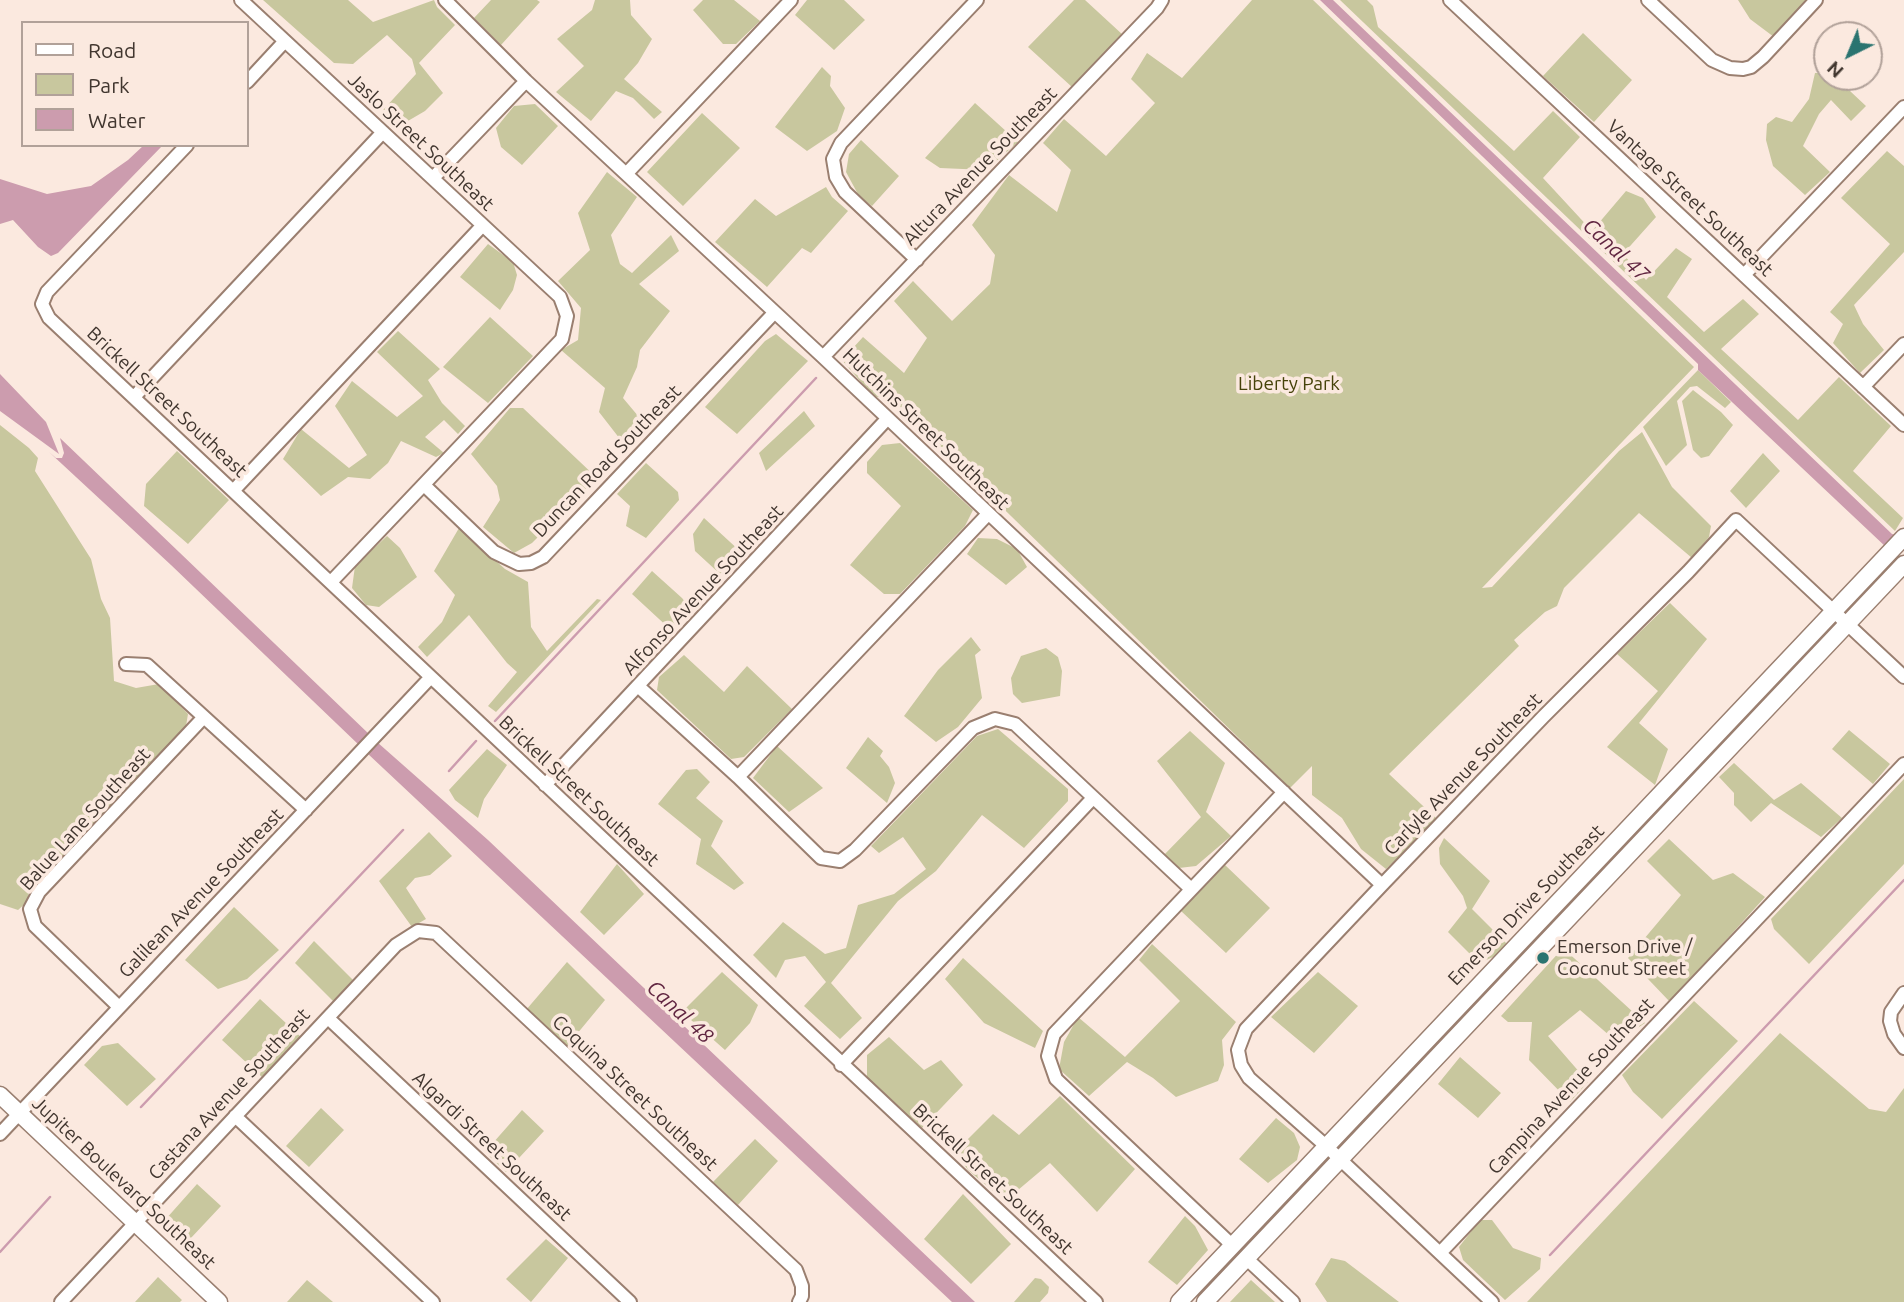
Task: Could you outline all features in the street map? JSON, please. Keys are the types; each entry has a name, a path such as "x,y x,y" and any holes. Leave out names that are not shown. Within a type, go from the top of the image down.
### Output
{"street":[{"name":"Jaslo Street Southeast","path":"242,0 559,297 567,316 562,339 424,485"},
{"name":"Hutchins Street Southeast","path":"445,0 526,81 823,357 1381,885"},
{"path":"627,173 791,0"},
{"path":"917,260 845,192 835,177 833,159 841,143 977,0"},
{"name":"Altura Avenue Southeast","path":"823,357 1162,0"},
{"name":"Vantage Street Southeast","path":"1450,0 1904,425"},
{"path":"1648,0 1712,60 1730,68 1743,69 1763,57 1816,0"},
{"path":"248,81 285,41"},
{"path":"433,177 526,81"},
{"path":"1744,275 1904,107"},
{"path":"134,397 383,132"},
{"name":"Brickell Street Southeast","path":"185,147 47,292 42,304 49,318 1096,1302"},
{"path":"233,491 482,226"},
{"name":"Duncan Road Southeast","path":"424,485 494,552 519,564 531,564 543,557 774,313"},
{"path":"1863,387 1904,344"},
{"name":"Alfonso Avenue Southeast","path":"545,785 887,419"},
{"path":"331,582 424,485"},
{"path":"737,777 988,514"},
{"name":"Carlyle Avenue Southeast","path":"1326,1146 1249,1078 1241,1065 1238,1050 1247,1030 1381,885 1736,520 1833,611"},
{"name":"Emerson Drive Southeast","path":"1179,1302 1904,537"},
{"name":"Emerson Drive Southeast","path":"1205,1302 1904,564"},
{"path":"1833,611 1904,677"},
{"path":"125,664 147,665 306,810"},
{"name":"Galilean Avenue Southeast","path":"0,1134 430,678"},
{"path":"639,687 821,858 840,861 855,850 972,728 995,719 1016,724 1092,799 1191,889"},
{"name":"Balue Lane Southeast","path":"119,1007 35,926 30,909 39,892 203,718"},
{"name":"Campina Avenue Southeast","path":"1440,1253 1904,764"},
{"path":"1233,1246 1056,1079 1048,1056 1054,1034 1284,792"},
{"path":"841,1065 1092,799"},
{"name":"Castana Avenue Southeast","path":"61,1302 396,946 418,931 436,933"},
{"name":"Coquina Street Southeast","path":"436,933 796,1270 802,1286 799,1302"},
{"path":"1904,993 1891,1012 1890,1021 1894,1034 1904,1048"},
{"name":"Algardi Street Southeast","path":"328,1018 630,1302"},
{"name":"Jupiter Boulevard Southeast","path":"0,1095 219,1302"},
{"path":"235,1116 433,1302"},
{"path":"1326,1146 1492,1302"},
{"path":"1247,1259 1293,1302"}],"green space":[{"path":"263,0 348,0 373,22 434,0 437,7 455,25 419,63 443,93 425,111 401,125 383,110 416,74 412,59 387,35 353,64 334,63"},
{"path":"491,0 540,2 501,45 474,18"},
{"path":"595,0 630,0 631,15 652,39 638,63 624,79 662,112 654,119 633,98 616,91 591,121 556,92 584,66 557,39 592,10"},
{"path":"703,0 734,0 760,21 736,44 723,44 693,10"},
{"path":"807,0 844,0 865,20 834,50 795,15"},
{"path":"1074,0 1085,0 1123,35 1072,87 1028,47"},
{"name":"Liberty Park","path":"1252,0 1313,0 1694,367 1482,588 1492,587 1619,451 1642,432 1672,487 1711,526 1709,537 1692,558 1639,513 1564,588 1557,606 1545,612 1514,640 1519,646 1389,774 1438,820 1386,869 1361,849 1342,818 1312,795 1312,766 1290,788 892,400 873,396 842,360 863,337 904,373 927,338 894,301 913,281 952,321 990,284 995,255 972,225 1009,175 1057,212 1071,170 1043,143 1064,119 1106,156 1155,103 1131,79 1147,53 1182,78"},
{"path":"1340,0 1367,0 1373,6 1378,27 1514,151 1553,111 1580,137 1543,178 1592,231 1626,191 1643,198 1656,217 1623,254 1646,280 1676,248 1692,259 1667,297 1704,332 1743,299 1759,314 1721,349 1798,420 1839,377 1891,426 1853,471 1903,518 1895,531"},
{"path":"1738,0 1806,0 1774,37 1750,19"},
{"path":"1583,33 1632,80 1594,122 1543,76"},
{"path":"822,67 831,76 830,86 845,108 837,131 807,151 775,127"},
{"path":"1813,82 1813,91 1850,91 1866,106 1851,121 1831,100 1819,114 1803,146 1830,172 1805,195 1773,166 1766,140 1767,124 1776,117 1792,122 1809,99"},
{"path":"975,103 1018,142 986,170 940,168 925,158"},
{"path":"535,104 558,126 522,165 501,147 496,128 514,106"},
{"path":"702,113 740,148 683,206 647,172"},
{"path":"861,140 899,176 872,206 859,196 846,172 849,154"},
{"path":"1887,151 1904,166 1904,252 1854,305 1863,324 1884,350 1860,373 1833,343 1843,324 1830,312 1890,244 1841,198"},
{"path":"607,172 637,197 611,235 620,264 632,273 671,235 679,251 639,284 670,311 640,350 637,367 623,398 644,423 627,448 599,412 605,388 561,350 578,340 581,308 558,281 590,250 578,213"},
{"path":"826,187 832,197 848,211 811,253 802,248 767,287 715,242 755,199 776,216"},
{"path":"488,244 513,262 517,275 513,290 500,310 460,277"},
{"path":"490,317 533,356 488,403 443,367"},
{"path":"398,331 440,369 428,380 442,403 465,426 458,434 444,420 425,437 444,453 436,457 401,441 388,463 370,479 348,477 321,496 283,459 301,429 349,468 367,455 335,406 352,381 397,417 423,396 377,352"},
{"path":"776,334 808,361 737,434 705,407 765,341"},
{"path":"1698,370 1731,402 1725,408 1697,386 1690,387 1677,401 1687,445 1666,466 1643,427"},
{"path":"1693,390 1733,425 1709,456 1701,458 1693,450 1682,401"},
{"path":"510,408 523,408 597,478 532,543 514,553 483,527 500,500 497,486 471,454"},
{"path":"804,411 815,426 766,471 759,453"},
{"path":"0,425 38,458 35,471 91,559 101,599 110,618 114,681 136,688 159,684 188,714 186,726 28,895 28,901 18,910 0,904"},
{"path":"900,443 973,510 965,526 900,594 884,594 850,565 901,506 867,473 867,462 882,445"},
{"path":"177,451 229,500 188,544 144,506 146,484"},
{"path":"1763,453 1780,471 1746,508 1730,491"},
{"path":"646,463 678,492 679,500 646,538 626,526 630,506 617,494"},
{"path":"704,518 742,553 720,574 695,551 693,534"},
{"path":"459,528 505,569 528,582 531,627 547,651 597,599 601,600 496,712 488,706 517,672 469,615 427,657 418,647 442,622 455,595 434,571"},
{"path":"387,536 400,548 417,577 379,607 366,605 352,588 355,566"},
{"path":"978,538 997,539 1017,549 1027,567 1006,585 967,554"},
{"path":"652,571 682,598 692,611 672,631 632,594"},
{"path":"1670,603 1707,639 1639,723 1668,749 1655,785 1607,747 1658,691 1617,654"},
{"path":"971,637 981,650 975,655 982,698 958,727 936,742 904,716 938,670"},
{"path":"1046,648 1058,657 1062,671 1060,696 1022,703 1013,694 1011,678 1021,656"},
{"path":"684,655 724,692 747,666 792,709 744,757 731,759 657,690 659,677"},
{"path":"998,729 1068,789 1068,801 1024,848 982,815 936,871 898,901 831,983 862,1018 840,1039 804,1006 826,982 805,956 785,960 776,978 753,955 783,922 825,954 846,948 858,905 894,894 926,869 903,837 879,853 871,846 977,736"},
{"path":"1849,730 1890,764 1873,784 1832,749"},
{"path":"1190,731 1225,763 1206,812 1231,836 1196,866 1179,868 1163,856 1201,817 1157,761"},
{"path":"868,737 883,751 880,756 889,767 895,783 887,803 846,768"},
{"path":"777,746 823,788 789,812 753,778"},
{"path":"487,749 507,765 484,799 478,818 455,800 449,790"},
{"path":"1734,763 1774,800 1801,783 1842,818 1821,837 1771,803 1751,822 1734,805 1734,793 1719,777"},
{"path":"697,769 710,782 696,798 723,821 711,846 744,883 734,890 696,864 701,839 658,804 686,770"},
{"path":"1904,779 1904,864 1809,964 1774,929 1771,919"},
{"path":"429,832 452,856 430,875 415,878 406,888 426,919 412,927 379,881"},
{"path":"1444,838 1490,881 1472,909 1508,945 1498,955 1479,963 1448,932 1467,908 1463,896 1440,864 1439,848"},
{"path":"1669,839 1713,880 1733,873 1765,897 1670,1002 1628,958 1681,895 1647,861"},
{"path":"617,864 644,894 604,935 580,912"},
{"path":"1225,865 1270,908 1226,953 1181,911"},
{"path":"234,907 279,950 247,979 218,989 185,960"},
{"path":"314,941 354,981 335,1003 295,963"},
{"path":"1152,944 1236,1022 1222,1040 1224,1065 1218,1081 1176,1097 1127,1062 1089,1096 1059,1069 1064,1042 1078,1017 1125,1057 1180,1001 1139,960"},
{"path":"1563,948 1645,1023 1617,1042 1580,1010 1548,1036 1588,1082 1570,1102 1529,1060 1532,1022 1508,1022 1501,1016"},
{"path":"963,958 1043,1031 1035,1048 984,1023 945,979"},
{"path":"567,962 605,1000 567,1046 526,1010"},
{"path":"722,972 758,1005 750,1023 725,1050 682,1012"},
{"path":"1318,972 1358,1006 1314,1053 1271,1017"},
{"path":"260,999 301,1037 263,1078 222,1040"},
{"path":"1694,1001 1738,1041 1662,1119 1633,1092 1622,1075"},
{"path":"1780,1033 1869,1109 1886,1112 1904,1088 1904,1302 1527,1302"},
{"path":"889,1037 924,1070 941,1060 963,1085 922,1128 867,1077 867,1055"},
{"path":"118,1043 156,1079 127,1106 84,1065 102,1046"},
{"path":"1460,1057 1501,1093 1478,1118 1438,1084"},
{"path":"1060,1096 1135,1169 1097,1212 1050,1163 1005,1201 968,1170 955,1152 993,1114 1019,1135"},
{"path":"321,1108 344,1130 309,1167 286,1146"},
{"path":"522,1110 544,1131 506,1172 485,1152"},
{"path":"1276,1118 1294,1133 1300,1147 1297,1160 1268,1183 1239,1159"},
{"path":"755,1139 778,1161 738,1205 713,1182"},
{"path":"197,1184 221,1206 190,1239 165,1220"},
{"path":"963,1194 1011,1244 971,1284 924,1239"},
{"path":"1185,1216 1195,1226 1208,1250 1177,1285 1148,1262"},
{"path":"1480,1220 1492,1220 1513,1248 1541,1258 1540,1269 1505,1300 1463,1260 1459,1247"},
{"path":"546,1239 568,1258 531,1302 506,1279"},
{"path":"1331,1258 1345,1261 1399,1302 1327,1302 1315,1284"},
{"path":"158,1277 182,1300 135,1302"},
{"path":"1035,1278 1041,1279 1049,1287 1048,1293 1040,1302 1014,1302"},
{"path":"307,1280 333,1302 287,1302"},
{"path":"1251,1280 1275,1302 1230,1302"}],"water":[{"path":"1320,0 1333,0 1892,534 1897,535 1903,531 1887,548 1698,370 1698,364"},
{"path":"142,147 161,147 58,253 51,256 38,247 13,220 0,224 0,179 47,194 91,186"},
{"path":"0,374 46,422 59,454 0,411"},
{"path":"60,438 370,735 360,746 49,452 56,458 62,458 64,453"},
{"path":"377,742 488,840 975,1302 952,1302 367,753"}],"waterway":[{"path":"495,721 816,378"},
{"path":"449,771 476,741"},
{"path":"141,1107 403,830"},
{"path":"1550,1255 1904,880"},
{"path":"0,1252 50,1197"}],"place":[{"name":"Emerson Drive / Coconut Street","path":"1543,958"}],"water label":[{"name":"Canal 47","path":"1616,250"},
{"name":"Canal 48","path":"680,1012"}]}
